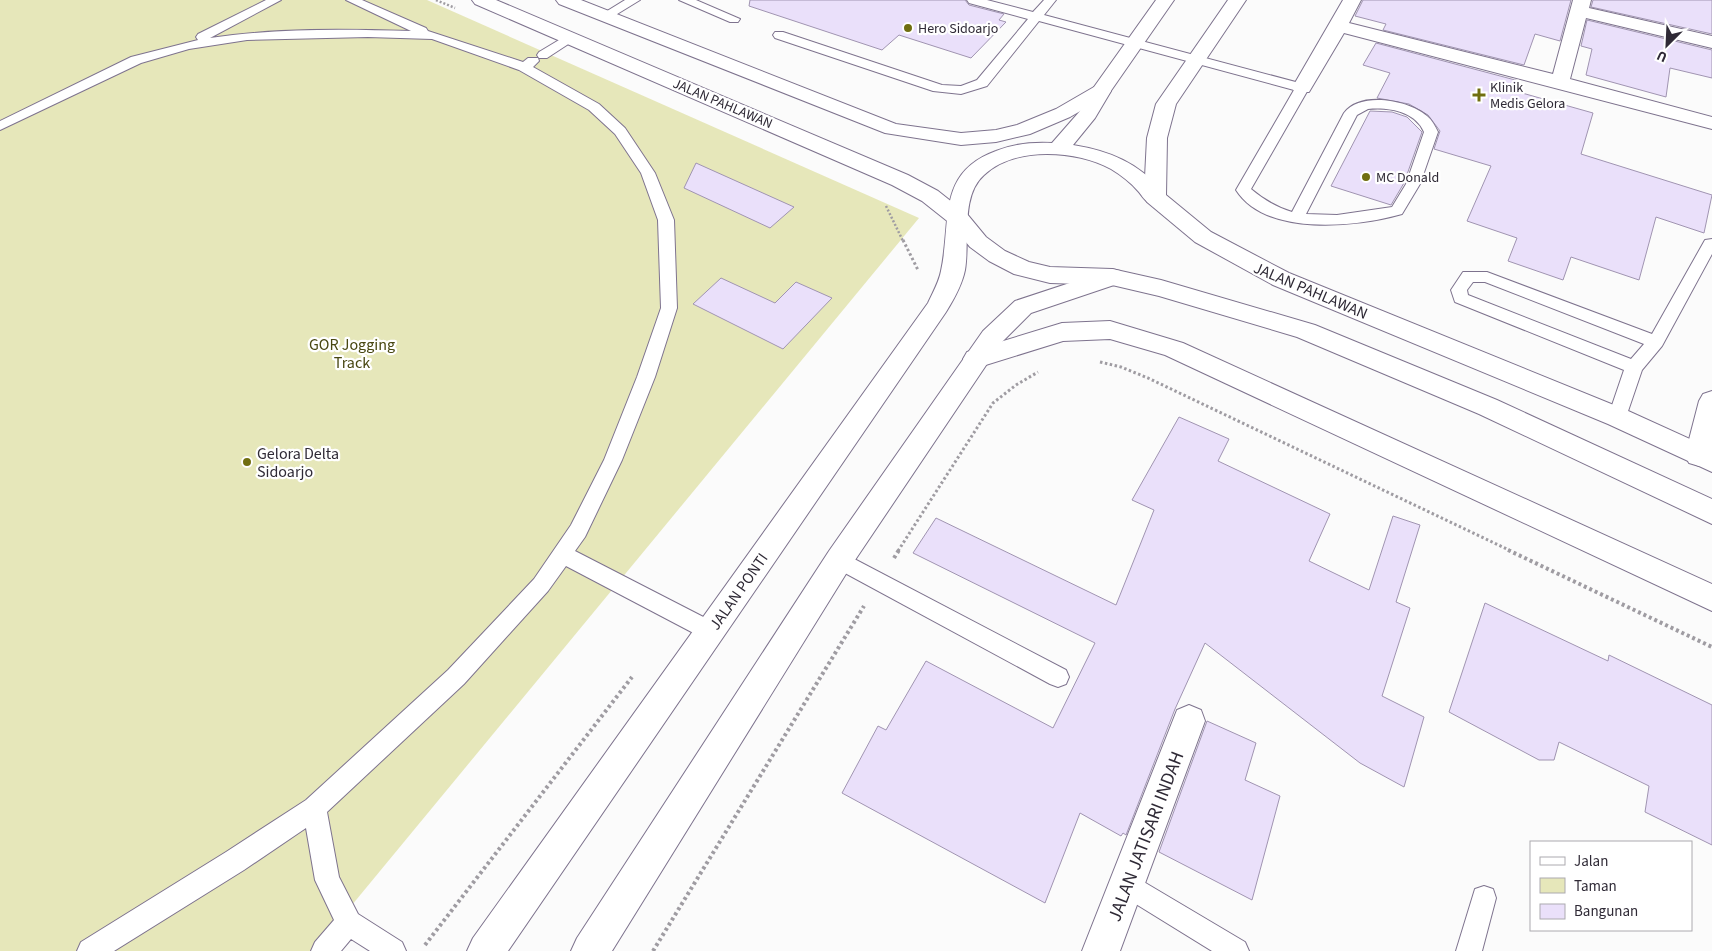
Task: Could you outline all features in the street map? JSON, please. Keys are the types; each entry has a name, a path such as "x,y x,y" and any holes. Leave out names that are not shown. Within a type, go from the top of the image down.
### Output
{"main road":[{"name":"JALAN PAHLAWAN","path":"481,0 900,180 930,196 959,219 978,242 997,256 1022,268 1050,275 1112,277 1198,298 1306,330 1488,407 1712,512"},
{"path":"565,0 892,129 960,139 996,136 1023,130 1063,113 1102,91"},
{"path":"1059,148 1088,114 1134,42 1165,0"},
{"path":"1155,197 1158,138 1166,104 1237,0"},
{"path":"1302,88 1341,23 1352,0"},
{"path":"1561,79 1580,5 1712,42"},
{"path":"1341,23 1561,79 1712,123"},
{"name":"JALAN PAHLAWAN","path":"959,219 960,198 964,185 972,174 984,164 1016,151 1059,148 1083,152 1106,159 1126,169 1143,182 1155,197 1204,237 1281,279 1617,418 1705,458"},
{"name":"JALAN PONTI","path":"486,951 938,306 953,273 959,219"},
{"path":"590,951 839,560 992,337 1023,307 1112,277"},
{"path":"976,359 1062,332 1110,330 1174,349 1712,598"},
{"path":"1705,458 1712,401"},
{"name":"JALAN JATISARI INDAH","path":"1101,951 1189,721"}],"lane":[{"path":"188,45 275,0"},
{"path":"90,951 235,861 314,808 456,677 541,585 578,531 613,460 646,377 669,308 666,220 648,173 620,131 594,106 533,61 432,35 352,0"},
{"path":"605,16 634,0"},
{"path":"684,0 734,19"},
{"path":"973,0 1302,88 1243,190 1255,203 1276,213 1297,217 1339,221 1372,218 1397,211 1413,184 1431,132 1424,119 1412,112 1392,107 1370,104 1358,106 1351,113 1297,217"},
{"path":"779,35 938,88 961,90 974,88 982,83 1050,0"},
{"path":"0,126 136,60 188,45 247,36 368,33 432,35"},
{"path":"533,61 569,38"},
{"path":"1617,418 1634,367 1656,342 1710,244"},
{"path":"1634,367 1462,298 1459,290 1469,276 1487,277 1656,342"},
{"path":"562,554 710,631"},
{"path":"839,560 880,580 1058,677"},
{"path":"314,808 327,880 349,923 392,951"},
{"path":"1127,884 1236,951"},
{"path":"1469,951 1484,898"},
{"path":"324,951 349,923"}],"path":[{"path":"1092,360 1121,367 1148,378 1712,647"},
{"path":"653,951 880,580 993,403 1016,385 1045,369"}],"green space":[{"name":"Gelora Delta Sidoarjo","path":"0,0 427,0 919,218 314,951 0,951"}],"building":[{"name":"Hero Sidoarjo","path":"750,0 965,0 969,5 1004,14 999,20 1006,22 971,58 899,35 882,50 749,6"},
{"path":"1363,0 1571,0 1560,41 1535,34 1524,65 1383,30 1386,24 1355,16"},
{"path":"1593,0 1712,0 1712,34 1591,7"},
{"path":"1587,20 1712,50 1712,78 1670,68 1666,97 1586,75 1592,49 1581,46"},
{"path":"1376,43 1519,81 1515,91 1593,113 1581,154 1712,195 1704,233 1656,217 1639,280 1571,257 1563,280 1508,261 1517,238 1467,221 1491,166 1434,149 1440,131 1428,115 1409,104 1377,98 1390,73 1363,65"},
{"path":"1370,111 1392,112 1407,117 1422,132 1404,183 1391,205 1331,186"},
{"path":"696,163 794,207 770,228 684,188"},
{"path":"721,278 775,303 796,282 832,298 783,349 693,304"},
{"path":"1179,417 1229,439 1218,461 1330,514 1309,561 1369,590 1393,516 1420,525 1396,602 1410,608 1382,696 1424,717 1404,787 1360,763 1205,643 1175,709 1126,835 1123,833 1121,836 1080,813 1045,903 842,793 878,726 886,730 926,661 1053,728 1095,643 913,553 936,518 1116,605 1154,510 1132,500"},
{"path":"1485,603 1608,661 1609,655 1712,705 1712,845 1645,812 1649,786 1559,742 1554,760 1539,760 1449,712"},
{"path":"1207,721 1256,743 1245,780 1280,796 1252,900 1159,852"}],"place":[{"name":"Hero Sidoarjo","path":"908,28"},
{"name":"Klinik Medis Gelora","path":"1479,95"},
{"name":"MC Donald","path":"1366,177"},
{"name":"Gelora Delta Sidoarjo","path":"247,462"}],"park label":[{"name":"GOR Jogging Track","path":"352,353"}]}
